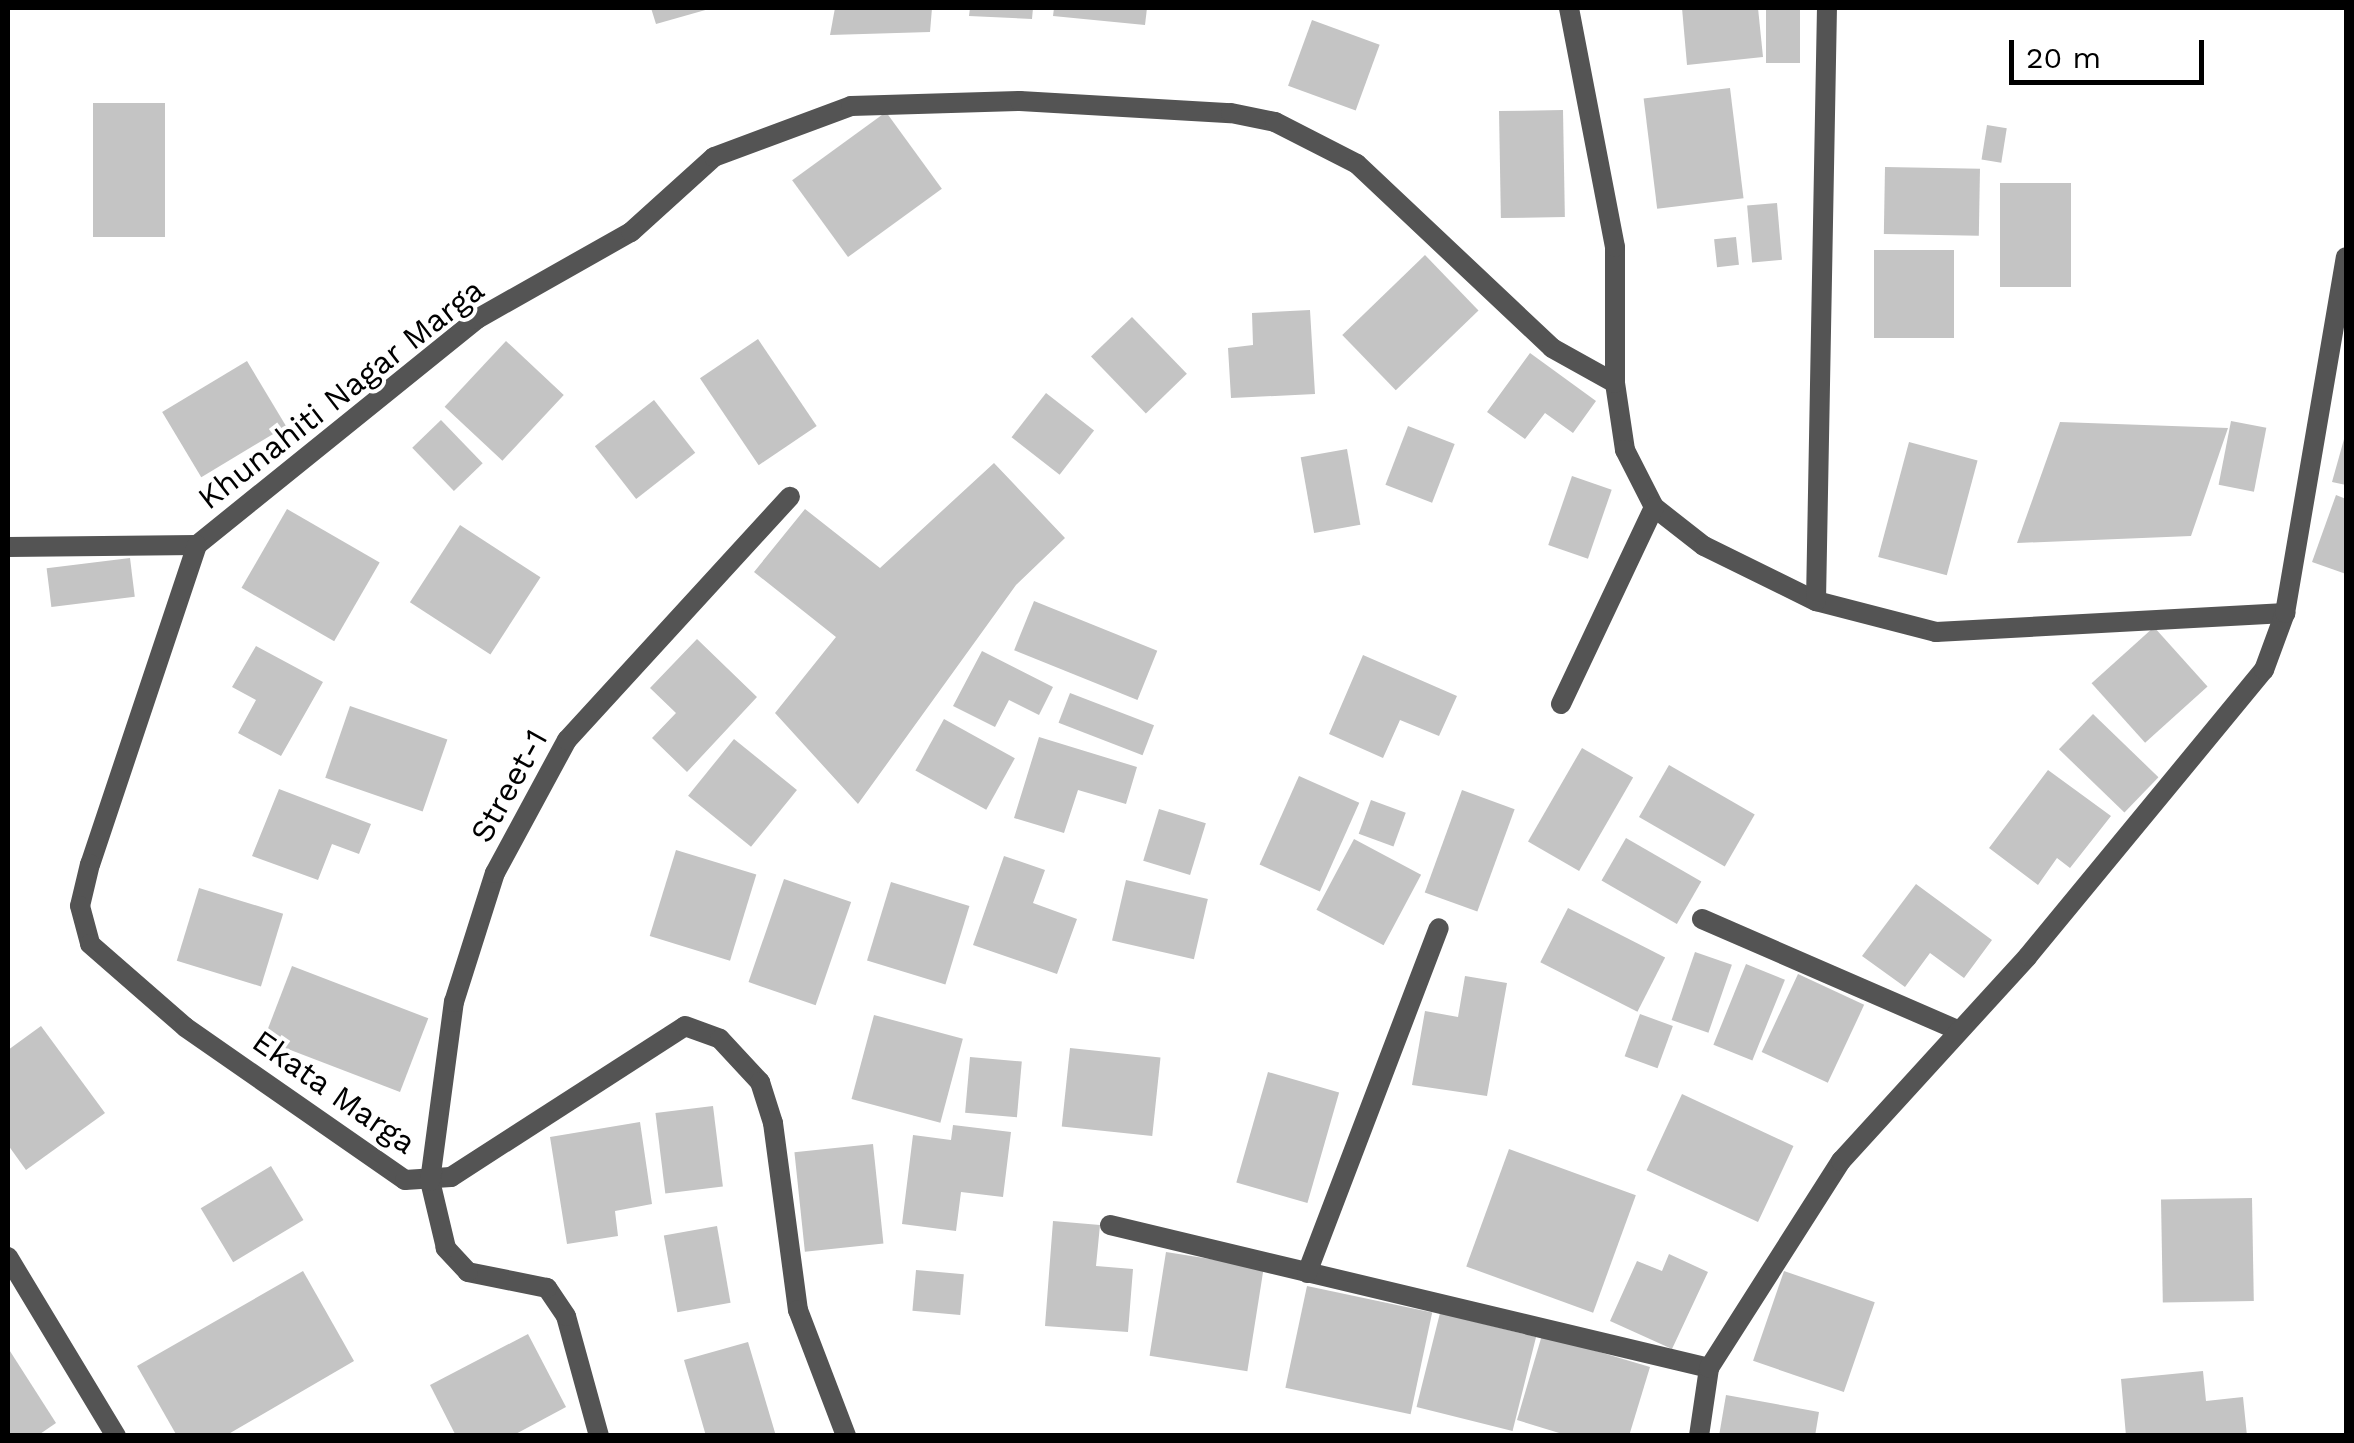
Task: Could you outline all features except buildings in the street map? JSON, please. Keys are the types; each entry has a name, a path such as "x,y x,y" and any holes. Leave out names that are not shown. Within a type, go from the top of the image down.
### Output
{"street":[{"path":"1570,8 1615,247 1615,383 1625,450 1654,507 1704,546 1816,600 1936,632 2285,613"},
{"path":"1816,600 1827,8"},
{"name":"Khunahiti Nagar Marga","path":"197,545 476,319 632,232 714,157 851,106 1020,101 1231,113 1275,122 1358,164 1552,348 1615,383"},
{"path":"1700,1436 1708,1368 1841,1161 1958,1031 2264,670 2285,613 2346,256"},
{"name":"Street-1","path":"430,1181 454,1002 495,873 567,740 790,497"},
{"path":"1562,704 1654,507"},
{"path":"8,547 197,545"},
{"name":"Ekata Marga","path":"197,545 90,864 80,906 90,944 186,1027 405,1180 451,1177 685,1026 720,1039 760,1082 769,1110 798,1310 846,1436"},
{"path":"1702,919 1958,1031"},
{"path":"1307,1273 1439,928"},
{"path":"430,1181 446,1248 468,1272 547,1288 566,1316 598,1436"},
{"path":"1110,1225 1708,1368"},
{"path":"8,1257 116,1436"}]}
